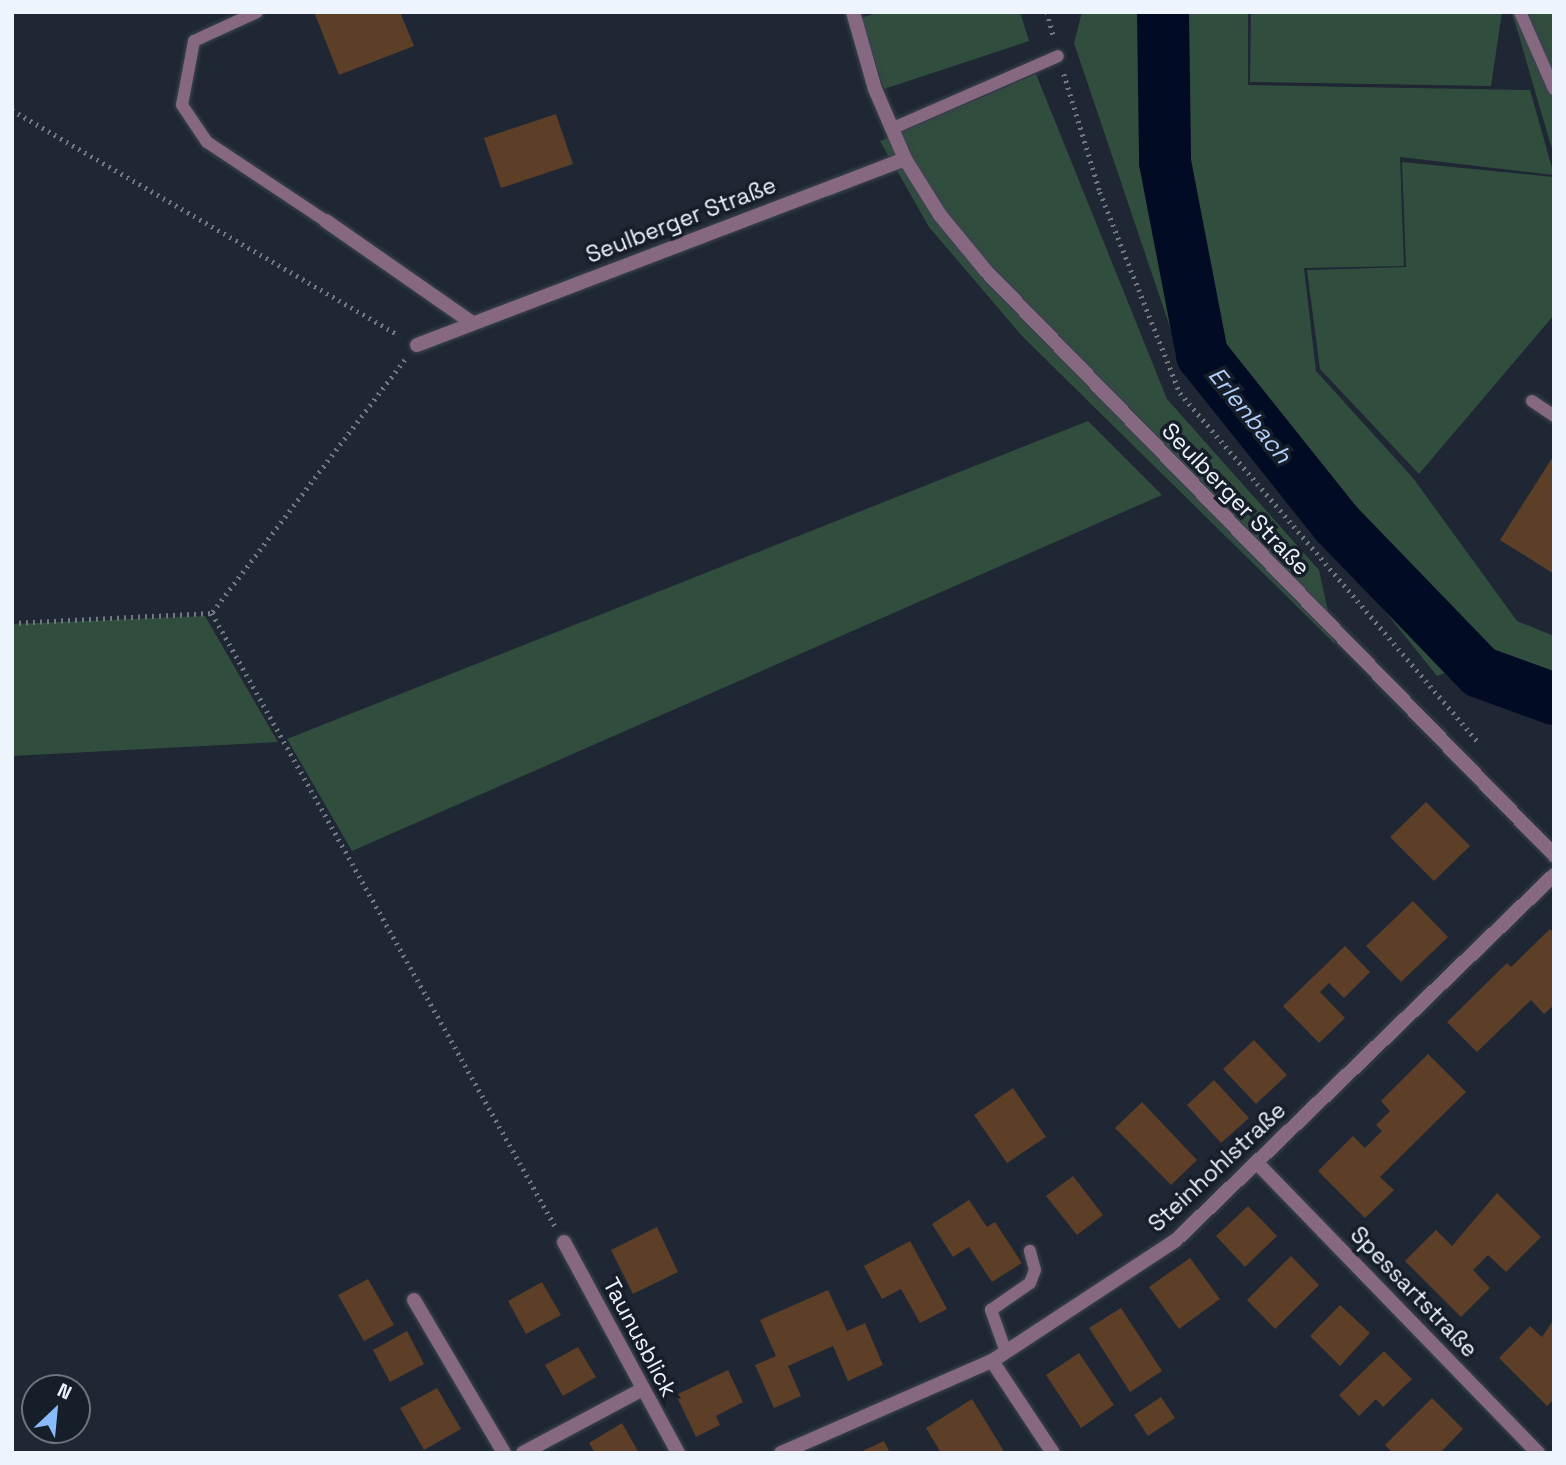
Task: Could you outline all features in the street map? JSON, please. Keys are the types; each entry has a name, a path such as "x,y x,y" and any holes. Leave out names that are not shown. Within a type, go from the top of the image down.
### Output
{"street":[{"name":"Seulberger Straße","path":"853,12 891,129 905,159 940,215 1034,324 1554,855"},
{"name":"Seulberger Straße","path":"417,345 905,159"},
{"path":"326,221 472,323"},
{"name":"Steinhohlstraße","path":"781,1453 992,1361 1175,1241 1554,875"},
{"name":"Spessartstraße","path":"1257,1163 1538,1453"},
{"name":"Taunusblick","path":"564,1242 641,1390 678,1453"},
{"path":"414,1300 503,1453"},
{"path":"992,1361 1053,1453"},
{"path":"523,1453 641,1390"}],"lane":[{"path":"257,12 194,41 182,105 208,142 326,221"},
{"path":"1520,12 1554,89"},
{"path":"891,129 1058,56"},
{"path":"1532,401 1554,416"},
{"path":"1006,1352 991,1310 1030,1283 1035,1270 1030,1251"}],"path":[{"path":"1047,12 1100,191 1180,393 1483,747"},
{"path":"12,110 417,345 212,613 12,623"},
{"path":"212,613 564,1242"}],"green space":[{"path":"880,12 1020,12 1029,41 884,89 861,18"},
{"path":"1082,12 1248,12 1248,85 1530,90 1554,175 1400,157 1404,266 1304,268 1316,371 1413,478 1517,621 1554,636 1554,674 1497,654 1437,676 1179,354 1074,43"},
{"path":"1251,12 1502,12 1491,86 1250,82"},
{"path":"1512,12 1554,12 1554,156"},
{"path":"1036,74 1167,399 1319,570 1335,644 1023,337 929,227 880,141"},
{"path":"1402,162 1554,177 1554,315 1419,474 1320,369 1307,270 1406,267"},
{"path":"1088,421 1162,495 352,851 287,739"},
{"path":"205,616 278,742 12,756 12,624"}],"building":[{"path":"314,12 400,12 414,46 339,75"},
{"path":"556,114 573,164 501,188 484,138"},
{"path":"1554,455 1554,574 1500,540"},
{"path":"1426,802 1470,846 1434,881 1390,837"},
{"path":"1413,901 1448,937 1401,982 1366,946"},
{"path":"1550,929 1554,933 1554,1005 1544,1014 1531,1000 1477,1052 1447,1022 1507,963 1511,967"},
{"path":"1345,946 1370,972 1344,998 1329,983 1320,992 1345,1018 1319,1043 1283,1006"},
{"path":"1254,1040 1287,1075 1256,1104 1223,1069"},
{"path":"1428,1054 1466,1092 1380,1177 1394,1190 1365,1218 1318,1171 1353,1136 1365,1148 1382,1131 1376,1125 1390,1111 1381,1101"},
{"path":"1214,1080 1249,1118 1221,1143 1187,1105"},
{"path":"1013,1088 1046,1137 1007,1163 974,1115"},
{"path":"1142,1102 1197,1160 1171,1185 1115,1128"},
{"path":"1073,1176 1103,1215 1077,1235 1046,1196"},
{"path":"1497,1193 1541,1237 1506,1272 1488,1255 1473,1270 1490,1288 1461,1317 1405,1261 1436,1230 1452,1246"},
{"path":"969,1200 987,1227 995,1222 1022,1263 992,1282 969,1247 953,1257 932,1224"},
{"path":"1248,1206 1277,1236 1245,1267 1216,1236"},
{"path":"657,1227 678,1272 633,1294 611,1250"},
{"path":"910,1241 947,1309 920,1323 901,1289 882,1299 864,1266"},
{"path":"1291,1256 1319,1285 1275,1329 1247,1300"},
{"path":"1190,1258 1220,1299 1179,1329 1149,1287"},
{"path":"368,1279 394,1325 364,1341 338,1295"},
{"path":"542,1282 561,1315 526,1334 508,1301"},
{"path":"828,1290 847,1331 865,1323 883,1365 848,1381 833,1346 788,1366 801,1396 774,1408 755,1365 776,1356 760,1320"},
{"path":"1340,1305 1370,1333 1340,1366 1310,1336"},
{"path":"1121,1308 1162,1371 1130,1392 1089,1328"},
{"path":"1554,1319 1554,1399 1547,1406 1499,1358 1530,1326 1542,1337"},
{"path":"407,1331 424,1364 390,1382 373,1350"},
{"path":"578,1347 596,1377 563,1396 545,1365"},
{"path":"1384,1351 1412,1379 1383,1407 1376,1399 1359,1416 1339,1395"},
{"path":"1079,1353 1114,1405 1081,1428 1046,1375"},
{"path":"728,1370 743,1402 716,1416 720,1425 696,1437 676,1395"},
{"path":"437,1388 461,1429 424,1450 400,1408"},
{"path":"1161,1397 1175,1418 1148,1436 1134,1415"},
{"path":"1432,1398 1463,1429 1440,1453 1393,1453 1385,1445"},
{"path":"972,1399 1005,1453 941,1453 926,1428"},
{"path":"622,1423 639,1453 595,1453 589,1443"},
{"path":"884,1441 890,1453 858,1453"}],"waterway":[{"name":"Erlenbach","path":"1163,12 1165,162 1202,355 1337,524 1480,672 1554,699"}]}
